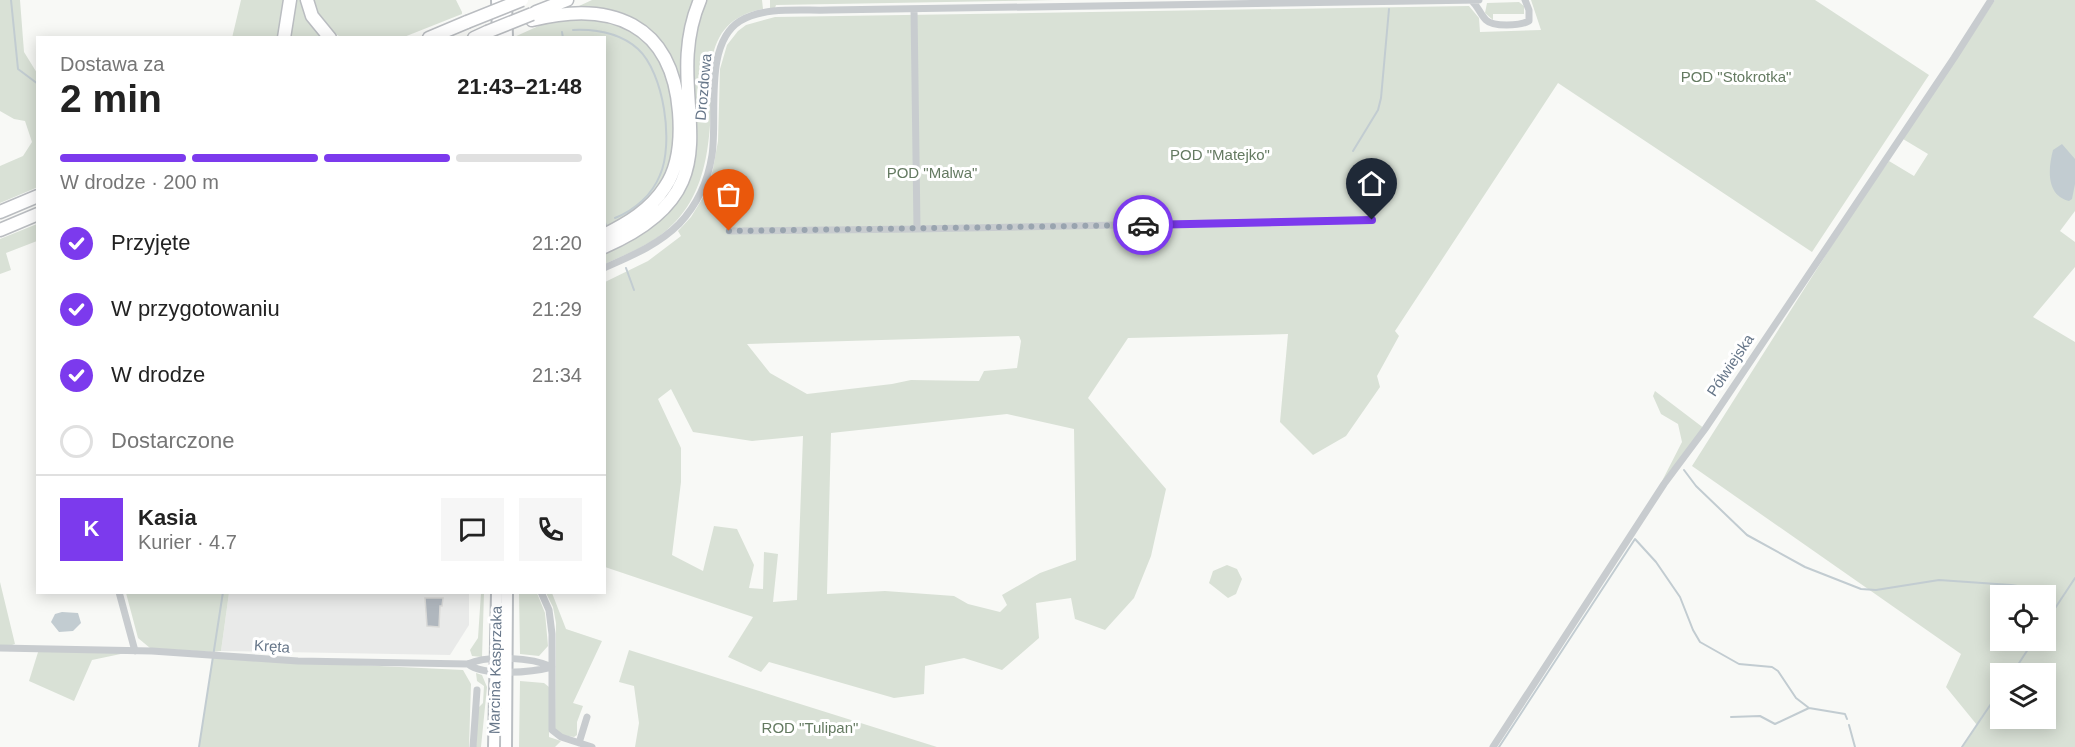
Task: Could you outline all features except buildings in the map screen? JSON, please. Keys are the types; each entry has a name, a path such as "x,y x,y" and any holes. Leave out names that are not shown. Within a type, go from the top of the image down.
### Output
{"highway":[{"path":"284,36 290,0"},
{"path":"307,0 312,16 328,36"},
{"path":"432,36 522,0"},
{"path":"493,35 567,0"},
{"path":"606,246 630,235 650,222 671,200 688,167 692,144 688,52 691,29 700,0"},
{"path":"532,17 573,11 593,11 613,15 647,35 663,54 673,75 681,129 674,168 656,199 626,224 606,234"},
{"path":"0,212 36,197"},
{"path":"0,230 36,215"}],"main road":[{"path":"493,35 496,0"},
{"path":"506,0 507,36"},
{"name":"Marcina Kasprzaka","path":"494,747 497,594"},
{"name":"Marcina Kasprzaka","path":"506,747 507,594"}],"street":[{"path":"1471,0 1484,18 1493,24 1529,21 1529,10 1525,0"},
{"name":"Drozdowa","path":"606,267 667,235 687,214 702,190 712,153 718,56 724,38 735,25 750,16 779,12 914,9 1479,0"},
{"name":"Półwiejska","path":"1493,747 1664,484 1705,429 1991,0"},
{"path":"914,9 917,229"},
{"path":"729,231 1372,220"},
{"path":"120,594 135,651"},
{"path":"542,594 549,610 552,626 552,730 561,737 592,747"},
{"name":"Kręta","path":"0,648 135,651 298,661 468,664 477,661 507,659 534,661 552,667"},
{"name":"Kręta","path":"468,664 476,669 495,672 552,667"},
{"name":"Marcina Kasprzaka","path":"473,747 477,690"},
{"path":"579,743 587,717"}],"shaded area":[{"path":"2062,144 2075,159 2075,184 2072,199 2069,201 2056,193 2050,180 2053,150"},
{"path":"229,594 469,594 469,625 450,655 221,651"},
{"path":"78,613 81,623 73,631 59,632 51,622 55,614"}],"green space":[{"path":"0,0 20,0 24,52 36,71 36,188 0,203 0,166 23,156 32,142 25,121 14,119 0,111"},
{"path":"241,0 287,0 278,36 232,36"},
{"path":"295,0 302,0 310,22 323,36 289,36"},
{"path":"312,0 456,0 462,14 407,36 339,36 327,30 314,12"},
{"path":"592,0 695,0 689,18 684,52 686,103 673,190 657,209 669,189 682,102 639,24 620,13 602,8 579,6"},
{"path":"705,0 762,0 763,9 745,14 730,24 716,45 713,55 707,152 702,175 693,197 680,217 662,234 642,247 606,264 606,250 643,231 663,216 680,195 689,175 694,154 691,68 697,28"},
{"path":"770,0 1055,0 776,5 775,8 770,8"},
{"path":"1531,0 1815,0 1929,75 1812,252 1558,83 1395,331 1399,336 1377,376 1380,387 1346,436 1313,455 1280,422 1288,334 1128,338 1088,398 1166,489 1151,556 1134,598 1105,630 1075,619 1071,598 1036,603 1039,638 1002,670 964,658 925,666 924,694 894,698 769,662 761,672 728,657 753,617 606,567 606,282 648,261 681,236 678,231 691,217 707,191 718,141 720,69 727,45 746,25 775,17 1469,6 1479,18 1480,32 1541,30","holes":["1019,336 1021,341 1017,368 984,371 979,381 911,380 807,394 770,373 747,344","671,389 693,432 752,441 803,436 797,600 773,602 778,554 764,552 763,589 749,588 754,565 737,529 714,526 703,571 672,555 681,482 681,448 658,399","1007,414 1074,429 1076,560 1040,573 1002,595 1007,605 1000,612 968,604 954,596 885,591 827,594 831,433"]},
{"path":"1995,0 2075,0 2075,211 2060,231 2075,242 2075,267 2033,317 2075,342 2075,747 1963,747 1977,725 1946,687 1961,654 1692,466 1860,201 1889,161 1914,176 1928,154 1903,139"},
{"path":"1519,2 1524,6 1524,14 1493,14 1493,20 1485,13 1487,3"},
{"path":"597,16 631,31 649,45 659,59 667,77 675,120 671,163 664,181 654,196 643,206 606,228 606,36 516,36 554,19"},
{"path":"36,224 36,241 6,253 11,270 0,274 0,239"},
{"path":"1655,391 1705,429 1661,483 1682,442 1678,424 1661,414 1653,396"},
{"path":"1227,565 1237,569 1242,579 1236,594 1228,598 1209,583 1213,571"},
{"path":"0,582 15,644 12,645 13,648 0,648"},
{"path":"126,594 229,594 221,651 150,648 138,638"},
{"path":"481,594 484,594 482,657 472,656 470,650 478,638"},
{"path":"519,594 537,594 545,613 548,646 539,656 520,654"},
{"path":"546,594 552,594 566,629 602,641 573,703 583,706 577,722 577,735 574,737 562,735 555,730 556,623 553,607"},
{"path":"39,649 135,651 92,660 74,701 29,681"},
{"name":"ROD \"Tulipan\"","path":"629,650 937,747 635,747 639,723 634,686 619,682"},
{"path":"213,658 463,670 471,684 469,747 199,747"},
{"path":"476,673 482,675 487,687 481,747 476,747 478,708 483,703 484,686 477,681"},
{"path":"520,681 544,683 549,687 549,737 561,741 555,747 519,747"}],"waterway":[{"path":"11,0 18,69 36,82"},
{"path":"1353,151 1378,110 1389,9"},
{"path":"573,30 607,33 631,44 647,60 660,91 666,127 666,145 660,175 642,201 615,218"},
{"path":"562,32 563,36"},
{"path":"626,268 634,290"},
{"path":"1684,470 1696,486 1747,535 1805,567 1861,589 1876,590 1939,580 2011,585"},
{"path":"1499,747 1635,539 1656,562 1680,597 1700,642 1739,664 1772,667 1778,671 1796,698 1809,708 1845,714 1847,719"},
{"path":"2056,607 2075,578"},
{"path":"199,747 223,594"},
{"path":"2019,663 2027,651"},
{"path":"1962,747 1990,705"},
{"path":"1731,717 1760,716 1775,724 1809,708"},
{"path":"1849,725 1855,747"}],"way so far":[{"path":"729,231 1143,225"}],"route":[{"path":"1143,225 1372,220"}],"park label":[{"name":"POD \"Stokrotka\"","path":"1736,76"},
{"name":"POD \"Matejko\"","path":"1220,154"},
{"name":"POD \"Malwa\"","path":"932,172"}]}
